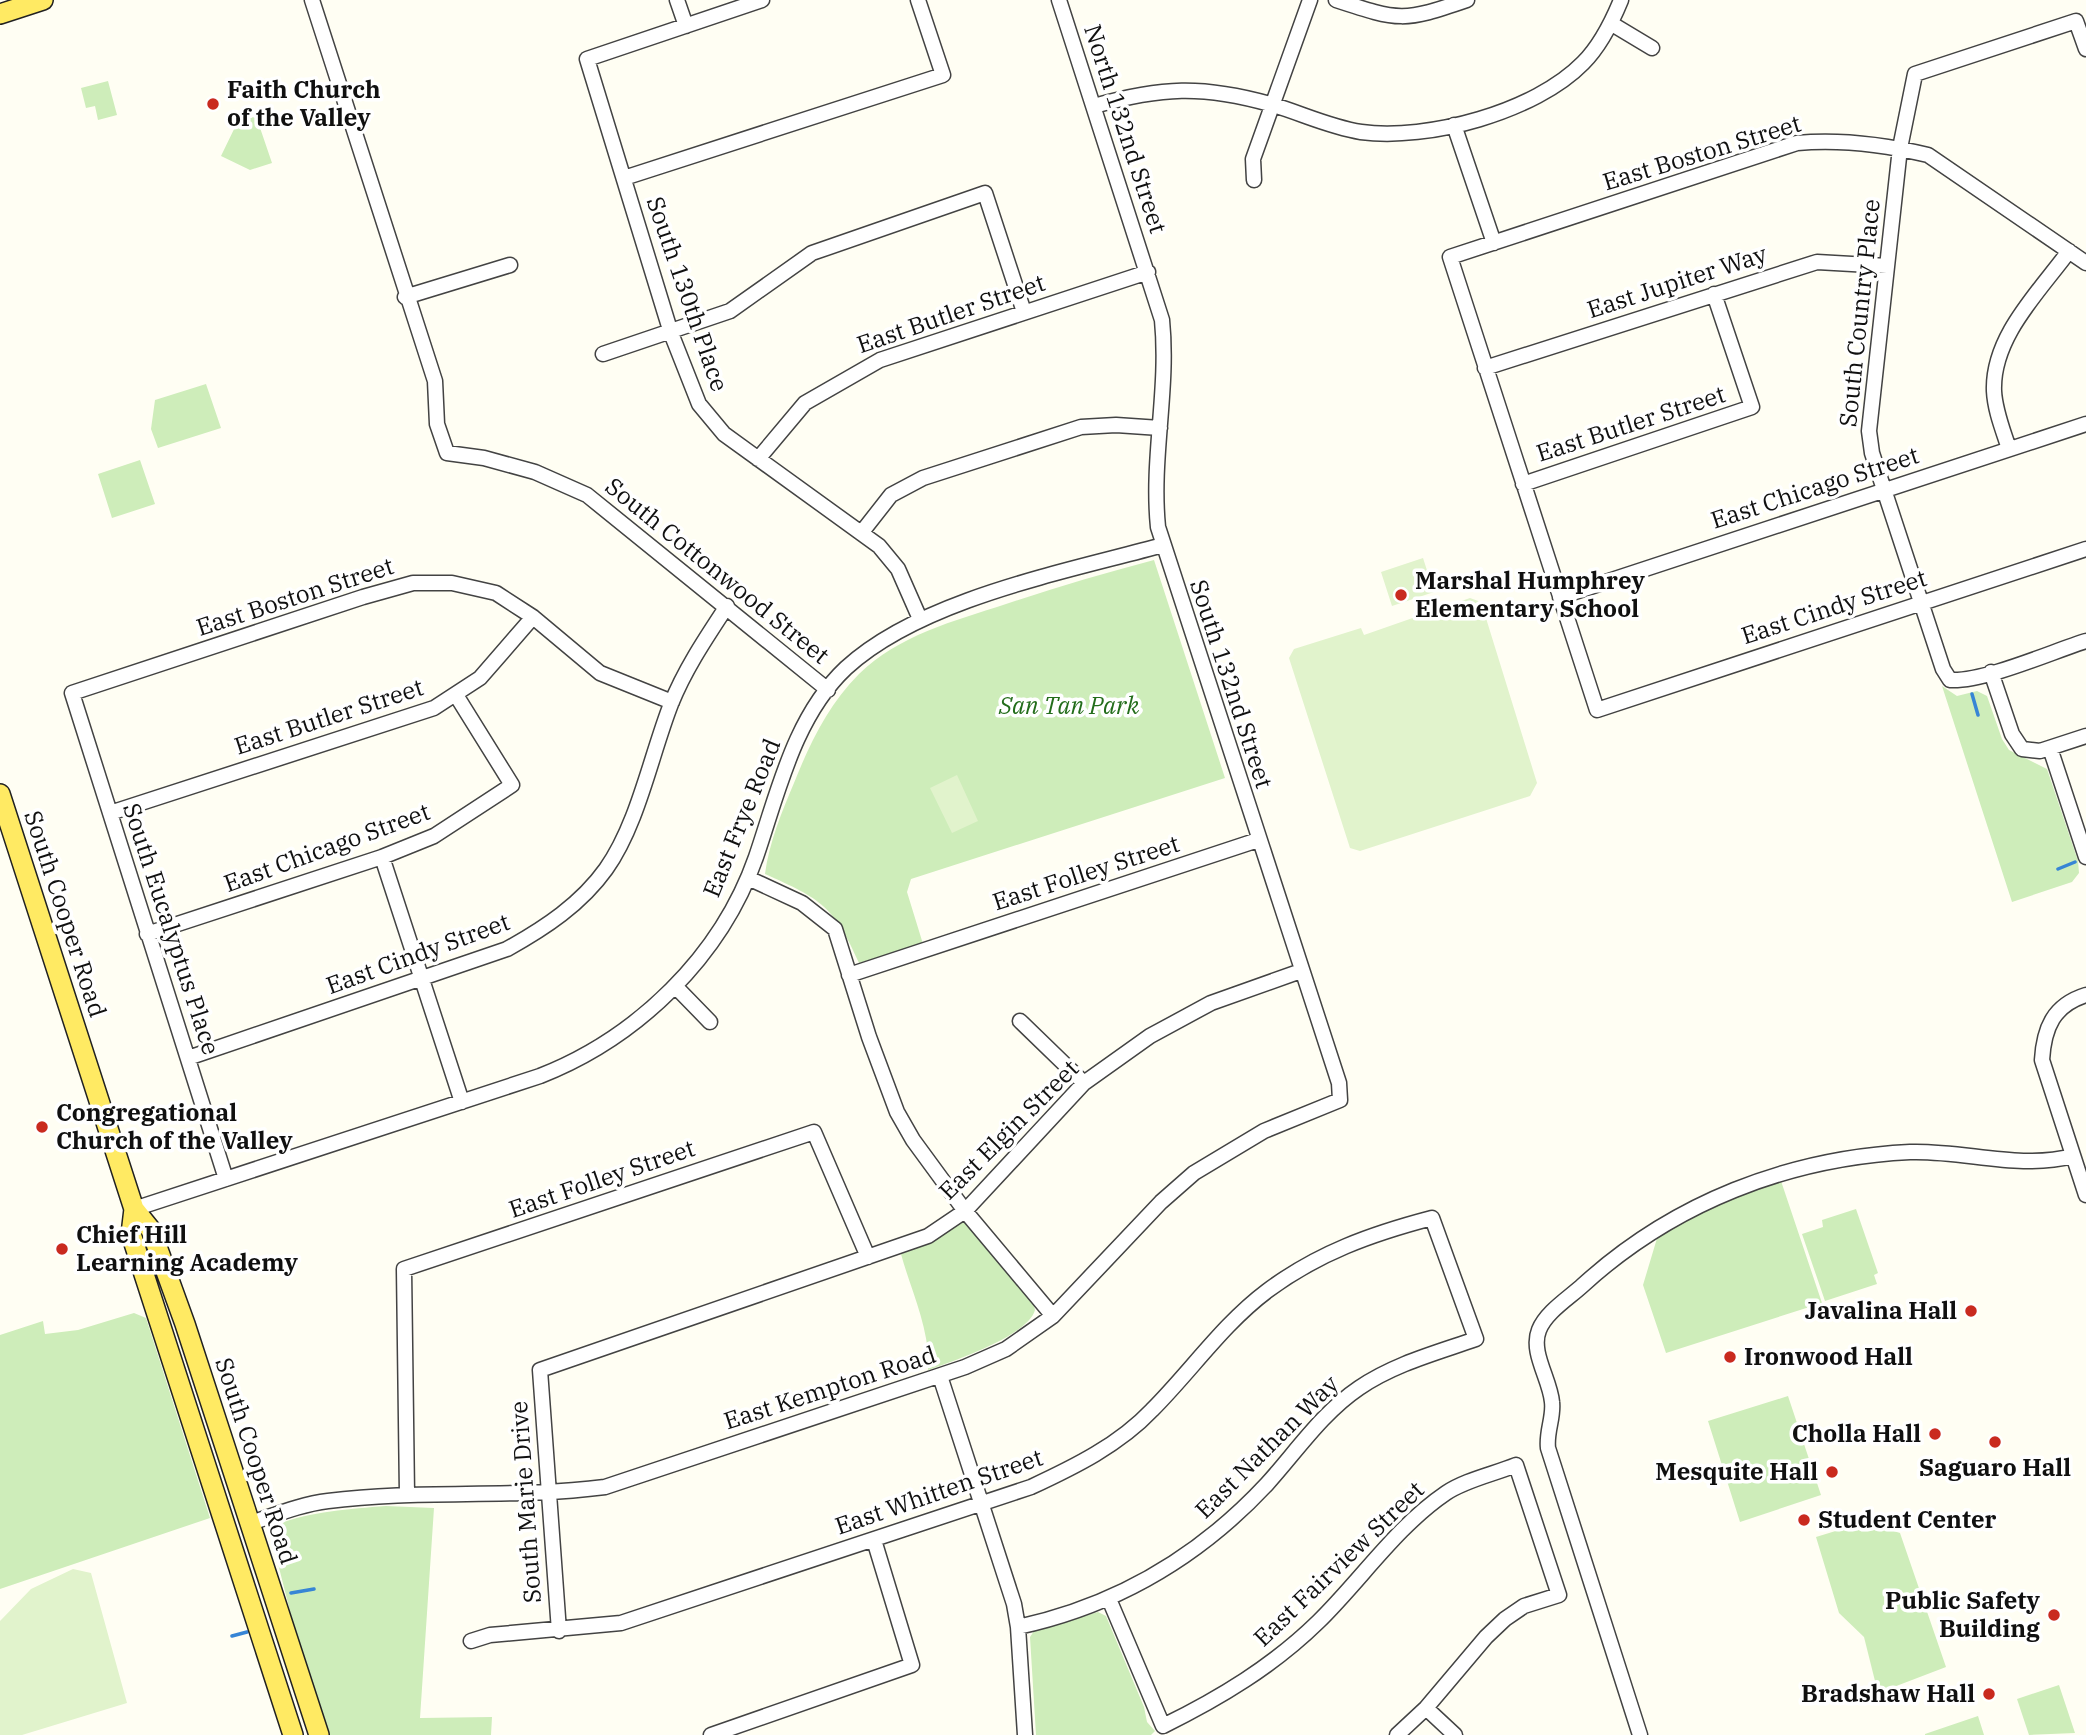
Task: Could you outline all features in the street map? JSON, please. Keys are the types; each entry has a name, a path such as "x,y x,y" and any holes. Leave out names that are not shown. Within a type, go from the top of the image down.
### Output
{"main road":[{"path":"0,14 43,0"},
{"name":"South Cooper Road","path":"0,794 134,1209 151,1230 251,1523 318,1735"},
{"name":"South Cooper Road","path":"134,1209 131,1234 293,1735"},
{"path":"151,1295 171,1288"},
{"path":"228,1530 251,1523"}],"street":[{"path":"312,0 405,297 510,265"},
{"path":"677,0 686,26 762,0"},
{"path":"624,178 943,75 918,0"},
{"name":"North 132nd Street","path":"1059,0 1148,272"},
{"path":"1254,180 1253,159 1310,0"},
{"path":"1336,0 1391,18 1417,17 1467,0"},
{"path":"1094,106 1159,90 1221,92 1272,104 1314,120 1360,132 1405,135 1454,125 1515,106 1559,83 1584,62 1612,24 1621,0"},
{"path":"1900,148 1915,74 2076,21 2086,49"},
{"path":"1612,24 1652,48"},
{"name":"South 130th Place","path":"686,26 587,59 671,333 691,388 708,419 724,435 880,546 898,569 920,619"},
{"path":"1454,125 1494,243"},
{"name":"East Boston Street","path":"1485,368 1450,257 1797,143 1822,141 1900,148 1928,155 1945,164 2086,263"},
{"name":"South Country Place","path":"1900,148 1868,430 1872,453 1950,680 1960,680 1991,671"},
{"path":"603,354 730,311 812,253 985,193 1024,313"},
{"path":"2009,449 1994,391 1996,364 2009,332 2069,251"},
{"name":"East Jupiter Way","path":"1485,368 1817,262 1887,266"},
{"name":"East Butler Street","path":"758,459 805,403 880,360 1148,272"},
{"name":"South 132nd Street","path":"1148,272 1162,320 1164,339 1154,489 1163,545 1339,1083 1340,1100"},
{"name":"East Butler Street","path":"1523,484 1752,407 1714,294"},
{"name":"South Cottonwood Street","path":"405,297 435,381 437,424 447,453 484,458 535,472 587,495 828,690"},
{"path":"1485,368 1560,597"},
{"name":"East Chicago Street","path":"1560,597 2086,424"},
{"path":"862,532 891,495 923,478 1081,427 1116,425 1160,428"},
{"name":"East Frye Road","path":"134,1209 462,1102 564,1066 592,1052 635,1022 675,986 713,939 748,878 796,743 828,690 845,670 866,652 920,619 1036,580 1163,545"},
{"name":"East Cindy Street","path":"1560,597 1597,710 2086,549"},
{"name":"East Boston Street","path":"72,693 413,583 452,583 496,593 533,617 600,673 672,702"},
{"name":"East Cindy Street","path":"188,1058 507,949 547,927 580,899 607,868 623,838 672,702 696,654 727,606"},
{"name":"East Butler Street","path":"110,813 434,708 456,695 493,665 533,617"},
{"path":"2086,640 1991,671 2015,742 2030,752 2086,736"},
{"name":"South Eucalyptus Place","path":"72,693 226,1180"},
{"name":"East Chicago Street","path":"147,934 382,857 434,836 512,785 456,695"},
{"path":"2050,748 2086,856"},
{"name":"East Folley Street","path":"849,975 1258,840"},
{"path":"382,857 462,1102"},
{"path":"748,878 802,903 835,929 897,1112 913,1140 965,1210 1053,1316"},
{"name":"East Elgin Street","path":"540,1370 928,1236 965,1210 1084,1083 1150,1036 1211,1003 1301,971"},
{"path":"675,986 710,1022"},
{"path":"2086,995 2064,1004 2051,1018 2044,1039 2042,1060 2086,1195"},
{"path":"1020,1021 1084,1083"},
{"name":"East Kempton Road","path":"251,1523 325,1501 407,1495 547,1494 605,1487 940,1376 1006,1349 1053,1316 1161,1202 1194,1172 1264,1131 1340,1100"},
{"name":"East Folley Street","path":"407,1495 404,1269 814,1132 868,1257"},
{"path":"1640,1735 1548,1448 1547,1429 1553,1404 1536,1343 1539,1329 1547,1318 1605,1266 1652,1231 1744,1184 1840,1160 1899,1153 1968,1155 2030,1163 2073,1156"},
{"name":"East Whitten Street","path":"471,1641 490,1635 559,1631 621,1623 1031,1487 1078,1465 1151,1412 1235,1319 1267,1291 1320,1258 1367,1235 1432,1218 1476,1339"},
{"name":"East Nathan Way","path":"1018,1627 1065,1617 1109,1599 1172,1566 1229,1522 1315,1427 1358,1388 1407,1363 1476,1339"},
{"name":"South Marie Drive","path":"540,1370 559,1631"},
{"path":"940,1376 983,1505 1018,1627 1025,1735"},
{"name":"East Fairview Street","path":"1109,1599 1163,1726 1213,1702 1281,1656 1318,1622 1418,1515 1448,1491 1516,1465 1559,1595 1524,1606 1505,1619 1486,1637 1426,1708"},
{"path":"711,1735 912,1665 874,1540"},
{"path":"1397,1735 1426,1708 1455,1735"}],"green space":[{"path":"108,81 117,115 98,120 95,106 86,108 81,88"},
{"path":"256,116 272,163 250,170 221,156 237,123"},
{"path":"206,384 221,428 158,448 151,429 155,400"},
{"path":"140,460 155,504 112,518 98,474"},
{"path":"1423,558 1434,592 1392,606 1381,572"},
{"name":"San Tan Park","path":"1154,560 1225,778 911,879 907,892 923,944 859,963 842,929 824,906 800,890 765,874 781,816 813,739 838,698 875,660 909,639 947,623 1061,586"},
{"path":"1470,598 1481,602 1537,783 1530,796 1360,851 1350,848 1289,658 1294,649 1361,628 1364,635"},
{"path":"1942,686 1957,696 1977,691 1987,696 2002,739 2009,750 2047,769 2078,861 2079,873 2072,882 2012,902"},
{"path":"957,775 978,821 952,833 930,788"},
{"path":"1779,1175 1822,1303 1666,1353 1643,1285 1661,1225"},
{"path":"1856,1209 1878,1273 1874,1275 1877,1284 1825,1301 1802,1234 1823,1227 1822,1220"},
{"path":"965,1221 1033,1302 1035,1310 1029,1320 1005,1338 928,1370 923,1326 901,1254 931,1242"},
{"path":"134,1313 146,1318 210,1518 0,1589 0,1335 43,1321 45,1334 78,1330"},
{"path":"1788,1396 1821,1495 1740,1522 1708,1421"},
{"path":"386,1506 434,1508 420,1718 492,1717 491,1735 330,1735 292,1619 271,1536 276,1525 303,1517 331,1511"},
{"path":"1865,1522 1900,1533 1946,1667 1878,1693 1864,1637 1839,1613 1816,1537"},
{"path":"73,1569 91,1573 127,1703 22,1735 0,1735 0,1621 31,1589"},
{"path":"1098,1612 1106,1616 1144,1707 1147,1722 1155,1731 1151,1735 1036,1735 1030,1637 1034,1631"},
{"path":"2059,1685 2075,1733 2029,1735 2017,1699"},
{"path":"1978,1716 1984,1735 1925,1735 1925,1734"}],"waterway":[{"path":"1972,694 1978,715"},
{"path":"2058,869 2075,862"},
{"path":"291,1593 314,1589"},
{"path":"232,1636 247,1632"}],"place":[{"name":"Faith Church of the Valley","path":"213,104"},
{"name":"Marshal Humphrey Elementary School","path":"1401,595"},
{"name":"Congregational Church of the Valley","path":"42,1127"},
{"name":"Chief Hill Learning Academy","path":"62,1249"},
{"name":"Javalina Hall","path":"1971,1311"},
{"name":"Ironwood Hall","path":"1730,1357"},
{"name":"Cholla Hall","path":"1935,1434"},
{"name":"Saguaro Hall","path":"1995,1442"},
{"name":"Mesquite Hall","path":"1832,1472"},
{"name":"Student Center","path":"1804,1520"},
{"name":"Public Safety Building","path":"2054,1615"},
{"name":"Bradshaw Hall","path":"1989,1694"}]}
